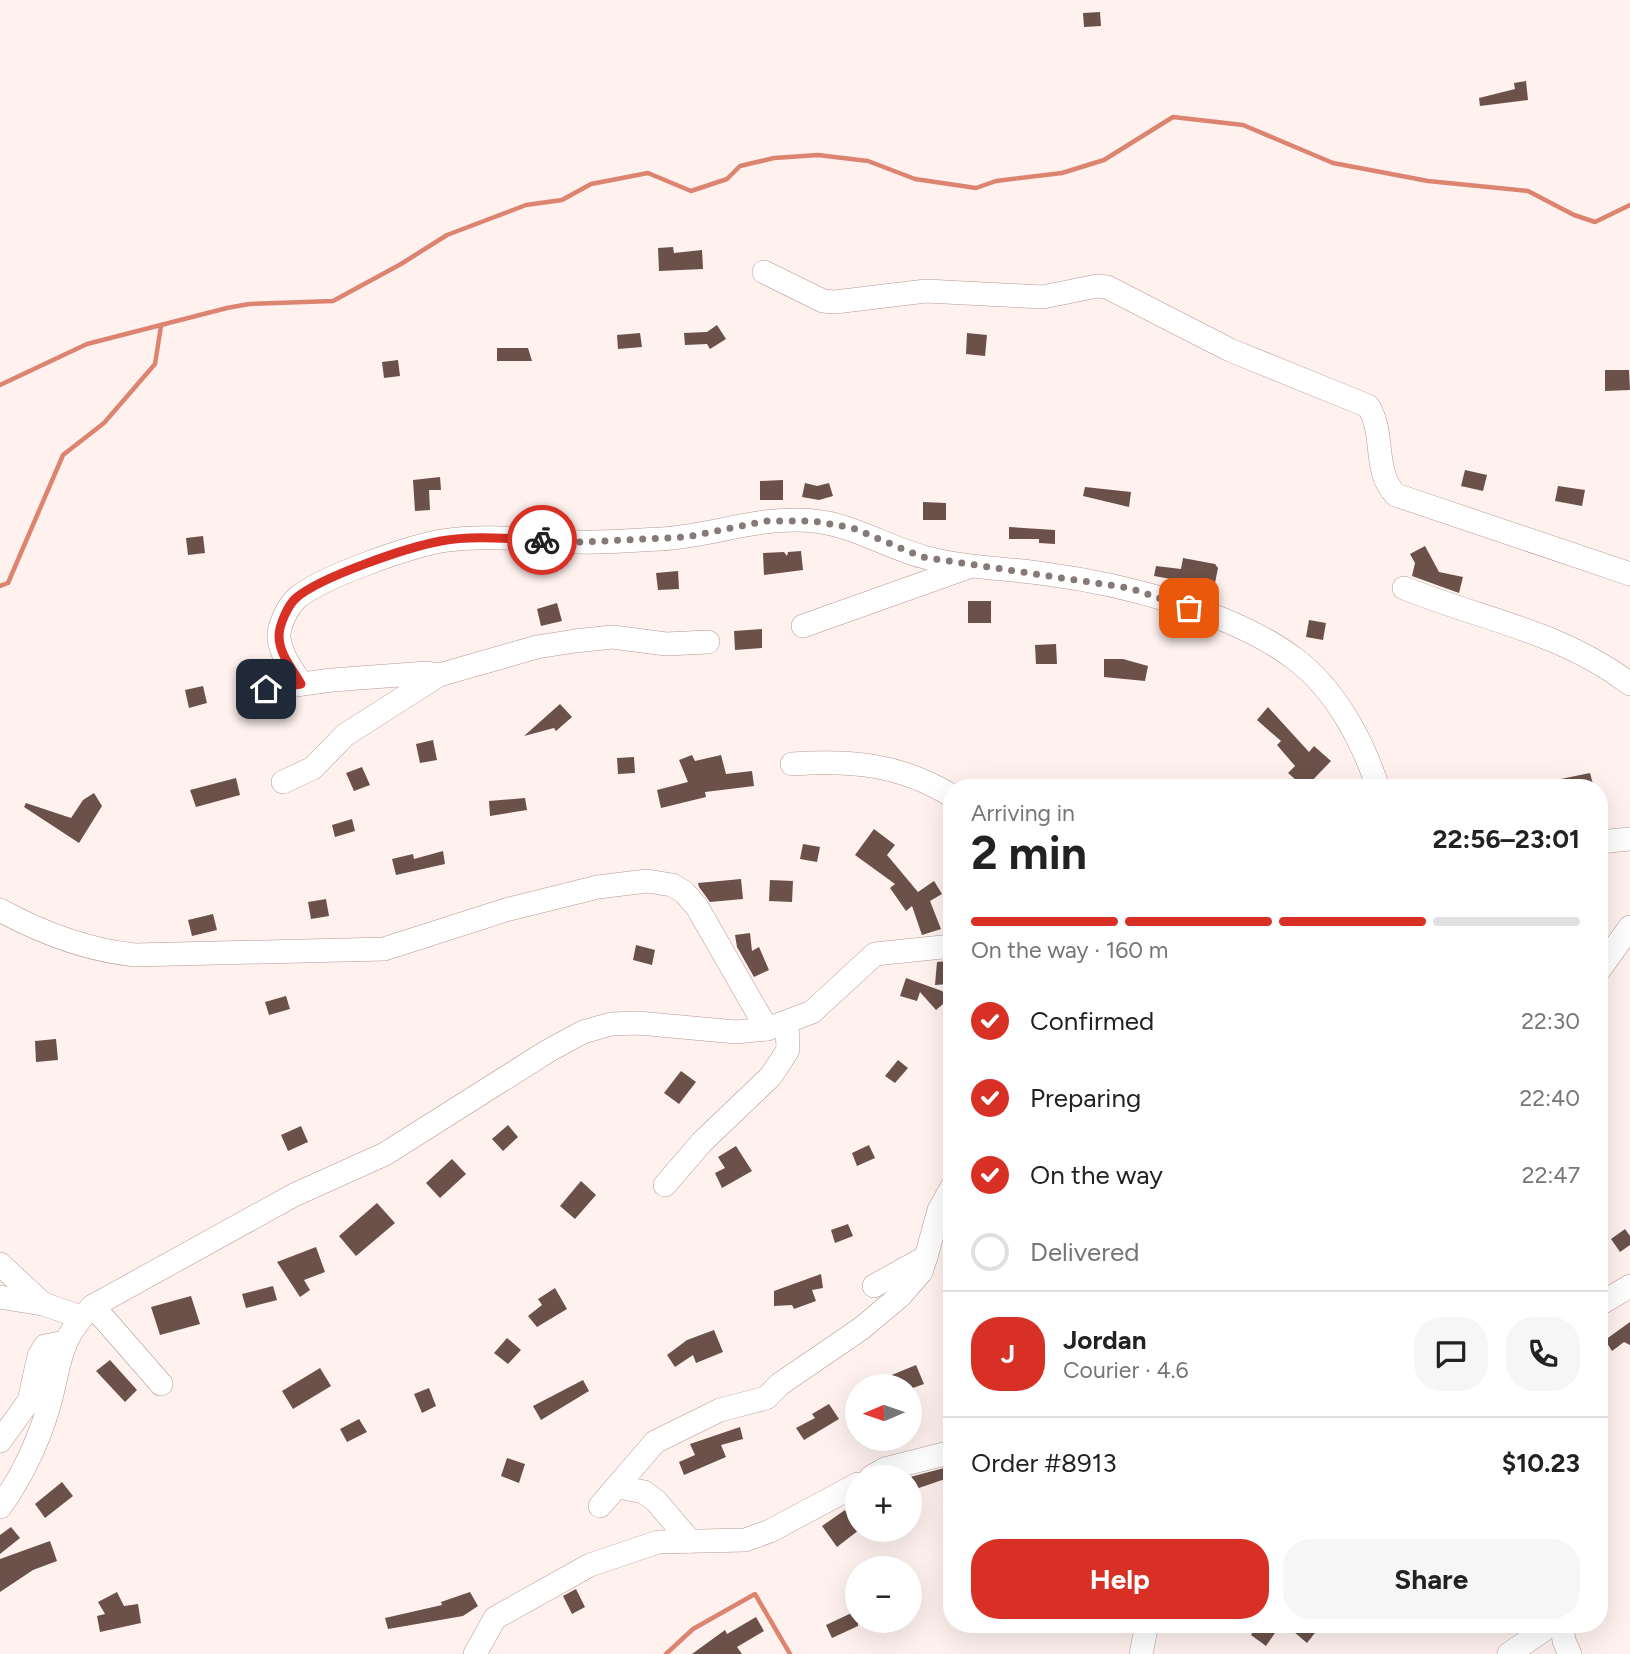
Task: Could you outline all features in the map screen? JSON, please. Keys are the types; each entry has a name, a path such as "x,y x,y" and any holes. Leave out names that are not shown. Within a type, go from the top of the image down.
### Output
{"street":[{"path":"764,272 822,301 835,302 889,293 949,290 1043,297 1107,287 1230,350 1368,406 1375,416 1383,478 1396,495 1630,574"},
{"path":"301,684 284,655 279,636 284,618 295,598 320,583 411,549 442,541 492,538 582,542 687,537 766,521 813,521 853,528 922,557 1129,588 1189,608 1265,639 1297,660 1325,690 1350,724 1370,761 1375,779"},
{"path":"803,626 972,566"},
{"path":"1404,588 1454,608 1546,635 1599,660 1630,684"},
{"path":"266,689 384,676 439,675 537,647 575,640 612,637 666,645 708,642"},
{"path":"283,782 313,768 345,735 439,675"},
{"path":"792,764 849,761 931,783 943,790"},
{"path":"1608,841 1630,839"},
{"path":"0,910 57,936 102,951 135,955 340,952 384,949 509,909 598,887 647,881 671,885 684,892 696,907 777,1026 788,1050 771,1076 702,1142 665,1185"},
{"path":"1608,958 1630,927"},
{"path":"0,1507 29,1456 48,1411 65,1342 87,1311 122,1289 294,1195 384,1154 583,1032 611,1024 638,1023 736,1032 777,1026 812,1012 875,954 943,947"},
{"path":"600,1506 655,1442 720,1410 766,1398 780,1384 862,1328 900,1296 921,1272 943,1203"},
{"path":"874,1286 926,1257"},
{"path":"0,1264 43,1304"},
{"path":"1608,1299 1630,1286"},
{"path":"0,1297 87,1311 161,1384"},
{"path":"0,1441 29,1401 39,1356 45,1346 65,1342"},
{"path":"901,1465 943,1454"},
{"path":"619,1487 644,1492 656,1501 690,1541"},
{"path":"475,1654 495,1618 590,1565 658,1542 744,1540 769,1531 845,1491"},
{"path":"1142,1654 1146,1633"},
{"path":"1509,1654 1539,1633"},
{"path":"1563,1633 1570,1654"}],"building":[{"path":"1100,12 1101,26 1084,27 1083,13"},
{"path":"1526,81 1528,100 1480,106 1479,98 1515,89 1514,83"},
{"path":"673,247 674,253 702,250 703,269 659,271 658,248"},
{"path":"717,325 726,339 710,349 707,344 685,345 684,333 707,332"},
{"path":"640,333 642,347 618,349 617,335"},
{"path":"967,333 987,335 985,356 966,354"},
{"path":"497,348 528,348 532,361 497,361"},
{"path":"398,360 400,376 384,378 382,362"},
{"path":"1605,370 1629,370 1630,390 1605,391"},
{"path":"1465,470 1487,475 1483,491 1461,486"},
{"path":"440,477 441,490 429,490 430,510 415,511 413,480"},
{"path":"783,480 783,500 760,500 760,481"},
{"path":"805,483 817,486 829,483 833,496 819,500 802,497"},
{"path":"1558,486 1585,490 1582,506 1555,501"},
{"path":"1085,487 1131,492 1129,507 1083,496"},
{"path":"923,502 946,503 946,520 923,520"},
{"path":"1009,527 1055,530 1055,544 1039,543 1039,539 1009,539"},
{"path":"203,536 205,553 188,555 186,538"},
{"path":"1425,546 1439,572 1463,577 1459,593 1412,576 1415,563 1410,554"},
{"path":"801,551 803,570 764,575 763,553 784,552 787,556 788,552"},
{"path":"1183,558 1215,564 1218,568 1213,593 1198,590 1199,584 1154,576 1156,566 1181,569"},
{"path":"678,571 679,589 658,590 656,573"},
{"path":"968,601 991,601 991,623 968,623"},
{"path":"557,603 562,621 541,626 537,609"},
{"path":"1309,620 1326,623 1323,640 1306,637"},
{"path":"762,629 762,648 735,650 734,631"},
{"path":"1056,644 1057,664 1036,664 1035,645"},
{"path":"1104,659 1123,659 1148,666 1145,681 1104,677"},
{"path":"203,686 207,703 189,708 185,690"},
{"path":"560,704 572,717 556,731 554,728 524,736"},
{"path":"1268,707 1309,752 1314,746 1331,761 1314,779 1295,779 1288,773 1295,766 1277,745 1281,741 1257,720"},
{"path":"433,740 437,760 420,763 416,744"},
{"path":"692,755 695,761 721,755 726,774 752,771 754,786 705,792 706,797 661,808 657,790 688,782 679,760"},
{"path":"634,757 635,773 618,774 617,758"},
{"path":"362,767 370,785 354,791 346,773"},
{"path":"1590,773 1592,779 1561,779"},
{"path":"236,778 240,795 196,807 190,790"},
{"path":"94,793 102,806 79,843 24,807 26,803 71,818 83,800"},
{"path":"525,798 527,810 490,816 489,801"},
{"path":"352,819 355,831 335,837 332,825"},
{"path":"874,829 895,845 887,855 918,892 934,881 942,894 930,901 941,929 922,935 912,906 906,911 890,888 895,884 855,855"},
{"path":"803,844 820,847 817,862 800,859"},
{"path":"443,851 445,864 396,875 392,859 413,854 414,859"},
{"path":"741,879 743,899 710,902 698,883"},
{"path":"770,880 793,881 792,902 769,901"},
{"path":"326,899 329,916 311,919 308,902"},
{"path":"213,914 217,930 192,936 188,920"},
{"path":"750,933 752,951 759,947 769,970 754,977 737,947 735,935"},
{"path":"636,945 655,950 652,965 633,960"},
{"path":"943,961 943,984 935,985 937,962"},
{"path":"906,978 942,991 943,1004 936,1010 920,992 917,1001 900,996"},
{"path":"286,996 290,1009 269,1015 265,1002"},
{"path":"56,1039 58,1060 36,1062 35,1041"},
{"path":"898,1060 908,1068 895,1083 885,1076"},
{"path":"681,1071 696,1082 679,1104 664,1093"},
{"path":"508,1125 518,1137 503,1151 492,1139"},
{"path":"301,1126 308,1142 288,1151 281,1135"},
{"path":"869,1145 875,1158 857,1166 852,1153"},
{"path":"736,1146 752,1171 722,1188 715,1173 725,1168 718,1157"},
{"path":"452,1159 466,1174 440,1198 426,1183"},
{"path":"581,1181 596,1195 575,1219 560,1206"},
{"path":"377,1203 395,1223 356,1256 339,1236"},
{"path":"848,1224 853,1236 835,1243 831,1230"},
{"path":"1625,1229 1630,1236 1630,1245 1620,1252 1611,1239"},
{"path":"316,1247 325,1272 304,1280 310,1290 300,1297 277,1262"},
{"path":"821,1274 823,1288 812,1290 816,1301 794,1309 792,1305 774,1306 774,1291"},
{"path":"273,1286 277,1300 246,1308 242,1294"},
{"path":"555,1288 567,1309 537,1327 528,1316 542,1305 538,1299"},
{"path":"191,1296 200,1324 160,1335 151,1307"},
{"path":"1630,1322 1630,1345 1624,1342 1612,1351 1608,1338"},
{"path":"714,1330 723,1352 696,1363 693,1355 675,1367 667,1355 687,1340"},
{"path":"507,1338 521,1350 508,1364 494,1353"},
{"path":"110,1360 137,1390 125,1402 96,1371"},
{"path":"916,1365 920,1374 894,1374"},
{"path":"320,1368 331,1386 293,1409 282,1391"},
{"path":"583,1380 589,1391 541,1420 533,1406"},
{"path":"429,1388 436,1406 422,1413 414,1394"},
{"path":"829,1404 839,1419 804,1440 796,1428 815,1418 812,1414"},
{"path":"359,1419 367,1432 347,1442 340,1429"},
{"path":"740,1427 743,1439 721,1445 726,1457 684,1475 679,1462 695,1455 690,1444"},
{"path":"507,1458 525,1464 519,1483 501,1476"},
{"path":"943,1468 943,1480 922,1487 922,1474"},
{"path":"62,1482 73,1496 45,1518 35,1504"},
{"path":"845,1510 845,1541 837,1547 822,1526"},
{"path":"11,1527 20,1538 0,1554 0,1535"},
{"path":"50,1541 57,1561 33,1570 0,1592 0,1559"},
{"path":"576,1589 585,1607 572,1614 563,1596"},
{"path":"117,1592 124,1606 138,1604 141,1623 100,1632 97,1616 105,1614 98,1602"},
{"path":"470,1592 478,1606 463,1616 388,1629 385,1618 442,1605 441,1602"},
{"path":"845,1616 845,1632 832,1638 826,1625"},
{"path":"756,1617 764,1631 737,1647 742,1654 692,1654 725,1630 727,1634"},
{"path":"1252,1633 1275,1633 1266,1646 1251,1635"},
{"path":"1295,1633 1315,1633 1307,1643"}],"waterway":[{"path":"0,385 87,344 227,308 249,304 333,301 447,235 526,205 562,200 591,184 648,173 691,191 727,179 740,166 774,158 818,155 868,161 915,179 976,188 996,181 1062,173 1104,160 1173,117 1243,125 1333,163 1428,181 1528,191 1574,215 1595,222 1630,205"},
{"path":"0,586 8,583 63,455 104,423 155,364 161,326"},
{"path":"666,1654 693,1629 755,1594 790,1654"}],"way so far":[{"path":"542,540 582,542 687,537 766,521 813,521 853,528 922,557 1129,588 1189,608"}],"route":[{"path":"266,689 301,684 284,655 279,636 284,618 295,598 320,583 411,549 442,541 492,538 542,540"}]}
